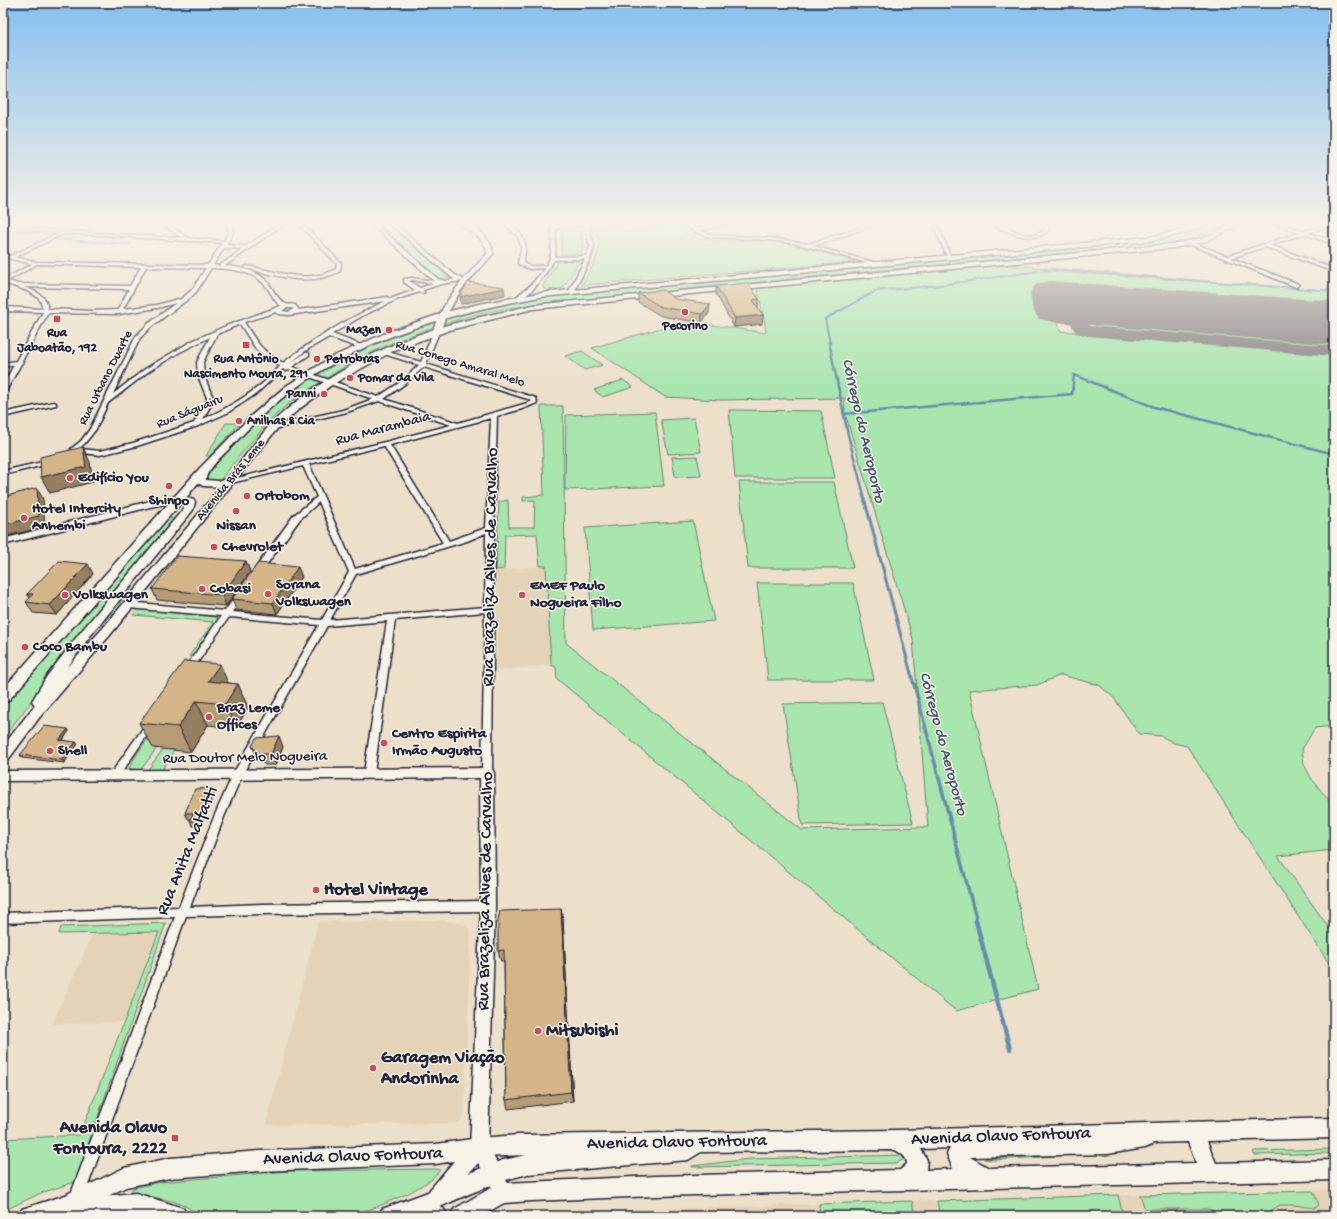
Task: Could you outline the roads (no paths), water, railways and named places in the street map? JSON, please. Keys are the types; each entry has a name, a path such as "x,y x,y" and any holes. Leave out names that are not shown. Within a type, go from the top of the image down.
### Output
{"highway":[{"path":"75,1202 88,1209 136,1205 175,1216"}],"main road":[{"path":"437,330 441,318 462,282 466,278"},
{"name":"Avenida Brás Leme","path":"3,698 231,440 275,399 307,375 359,346 428,320 441,318 494,302 572,291 715,278"},
{"name":"Avenida Brás Leme","path":"3,756 34,714 128,605 274,427 295,408 330,382 383,352 437,330 533,307 833,278"},
{"path":"633,285 622,289 622,293 627,296 638,296"},
{"path":"359,346 369,353 369,360"},
{"path":"203,471 200,479 204,483 217,484 231,481"},
{"path":"3,542 150,504 178,499 190,502 189,508 83,637 44,690 34,714"},
{"name":"Rua Doutor Melo Nogueira","path":"3,776 487,773"},
{"name":"Rua Brazeliza Alves de Carvalho","path":"479,1148 488,906 487,773"},
{"name":"Avenida Olavo Fontoura","path":"29,1216 75,1202 124,1178 170,1168 260,1160 436,1154 479,1148 518,1145 897,1140 1334,1128"},
{"path":"1192,1131 1210,1173"},
{"path":"987,1178 960,1162 957,1154 959,1150 965,1147 1108,1144 1146,1138 1154,1132"},
{"path":"897,1140 909,1147 917,1160 916,1169 904,1180"},
{"path":"411,1216 435,1208 493,1172 528,1164 688,1150 701,1142"},
{"path":"389,1216 435,1208 479,1148 504,1193"},
{"path":"461,1216 504,1193 656,1186 1334,1170"}],"street":[{"path":"119,312 137,278"},
{"name":"Rua Urbano Duarte","path":"3,473 47,463 61,457 83,442 93,429 138,337 150,325 185,300 194,291 202,278"},
{"path":"260,278 266,284 283,310"},
{"path":"434,278 443,283 453,284 462,282"},
{"path":"457,278 462,282"},
{"path":"517,299 529,291 539,278"},
{"path":"572,291 578,278"},
{"path":"1276,278 1296,286"},
{"name":"Rua Ságuairu","path":"453,284 420,291 406,280 412,279 443,283 462,282"},
{"path":"3,391 20,362 46,311 44,301 41,298 17,285 4,281"},
{"name":"Rua Ságuairu","path":"79,457 141,443 196,425 225,412 245,400 281,369 330,335 370,311 443,283"},
{"path":"17,285 131,288"},
{"path":"106,402 134,380 176,352 241,322 283,310 332,307 399,299"},
{"path":"3,309 119,312 160,307 185,300"},
{"path":"359,303 370,311"},
{"path":"160,307 171,309"},
{"path":"241,322 258,348 281,369"},
{"path":"274,427 345,411 379,399 404,382 424,364 437,330"},
{"path":"196,425 209,403 210,398 201,376 200,362 214,334"},
{"path":"330,335 359,346"},
{"name":"Rua Ságuairu","path":"281,369 289,368 330,335"},
{"name":"Rua Conego Amaral Melo","path":"383,352 530,398"},
{"path":"3,365 20,362"},
{"path":"289,368 379,399 459,424"},
{"path":"114,384 126,383 134,380"},
{"name":"Rua Marambaia","path":"231,481 306,465 494,415 532,404 534,401 530,398"},
{"path":"209,403 212,408 225,412"},
{"path":"3,415 54,404"},
{"name":"Rua Brazeliza Alves de Carvalho","path":"487,773 490,529 494,415"},
{"path":"386,444 447,544"},
{"name":"Rua Ságuairu","path":"77,447 80,450 100,453"},
{"path":"306,465 353,572 447,544 490,529"},
{"path":"181,680 293,522 305,509 320,498"},
{"name":"Rua Anita Malfatti","path":"75,1202 219,817 238,774 353,572"},
{"path":"128,605 324,623 489,609"},
{"path":"370,773 391,618"},
{"path":"115,775 155,717"},
{"path":"3,918 183,911 488,906"}],"waterway":[{"name":"Córrego do Aeroporto","path":"830,343 825,319 876,291 941,285 990,278"},
{"name":"Córrego do Aeroporto","path":"1154,278 1334,291"},
{"name":"Córrego do Aeroporto","path":"829,342 848,435 864,495"},
{"path":"844,414 1072,394 1074,375 1154,407 1334,454"},
{"name":"Córrego do Aeroporto","path":"863,494 914,685"},
{"name":"Córrego do Aeroporto","path":"914,684 977,922"},
{"name":"Córrego do Aeroporto","path":"976,921 1010,1049"}],"place":[{"name":"Pecorino","path":"685,312"},
{"name":"Rua Jaboatão, 192","path":"57,319"},
{"name":"Mazen","path":"389,330"},
{"name":"Rua Antônio Nascimento Moura, 291","path":"246,345"},
{"name":"Petrobras","path":"317,359"},
{"name":"Pomar da Vila","path":"350,378"},
{"name":"Panni","path":"324,394"},
{"name":"Anilhas & Cia","path":"239,421"},
{"name":"Edifício You","path":"70,478"},
{"name":"Shinpo","path":"169,486"},
{"name":"Ortobom","path":"247,496"},
{"name":"Nissan","path":"236,511"},
{"name":"Hotel Intercity Anhembi","path":"24,518"},
{"name":"Chevrolet","path":"214,547"},
{"name":"Cobasi","path":"202,589"},
{"name":"Sorana Volkswagen","path":"268,594"},
{"name":"Volkswagen","path":"65,595"},
{"name":"EMEF Paulo Nogueira Filho","path":"522,595"},
{"name":"Coco Bambu","path":"25,647"},
{"name":"Braz Leme Offices","path":"209,717"},
{"name":"Centro Espirita Irmão Augusto","path":"384,743"},
{"name":"Shell","path":"50,751"},
{"name":"Hotel Vintage","path":"316,890"},
{"name":"Mitsubishi","path":"538,1031"},
{"name":"Garagem Viação Andorinha","path":"373,1068"},
{"name":"Avenida Olavo Fontoura, 2222","path":"175,1138"}]}
